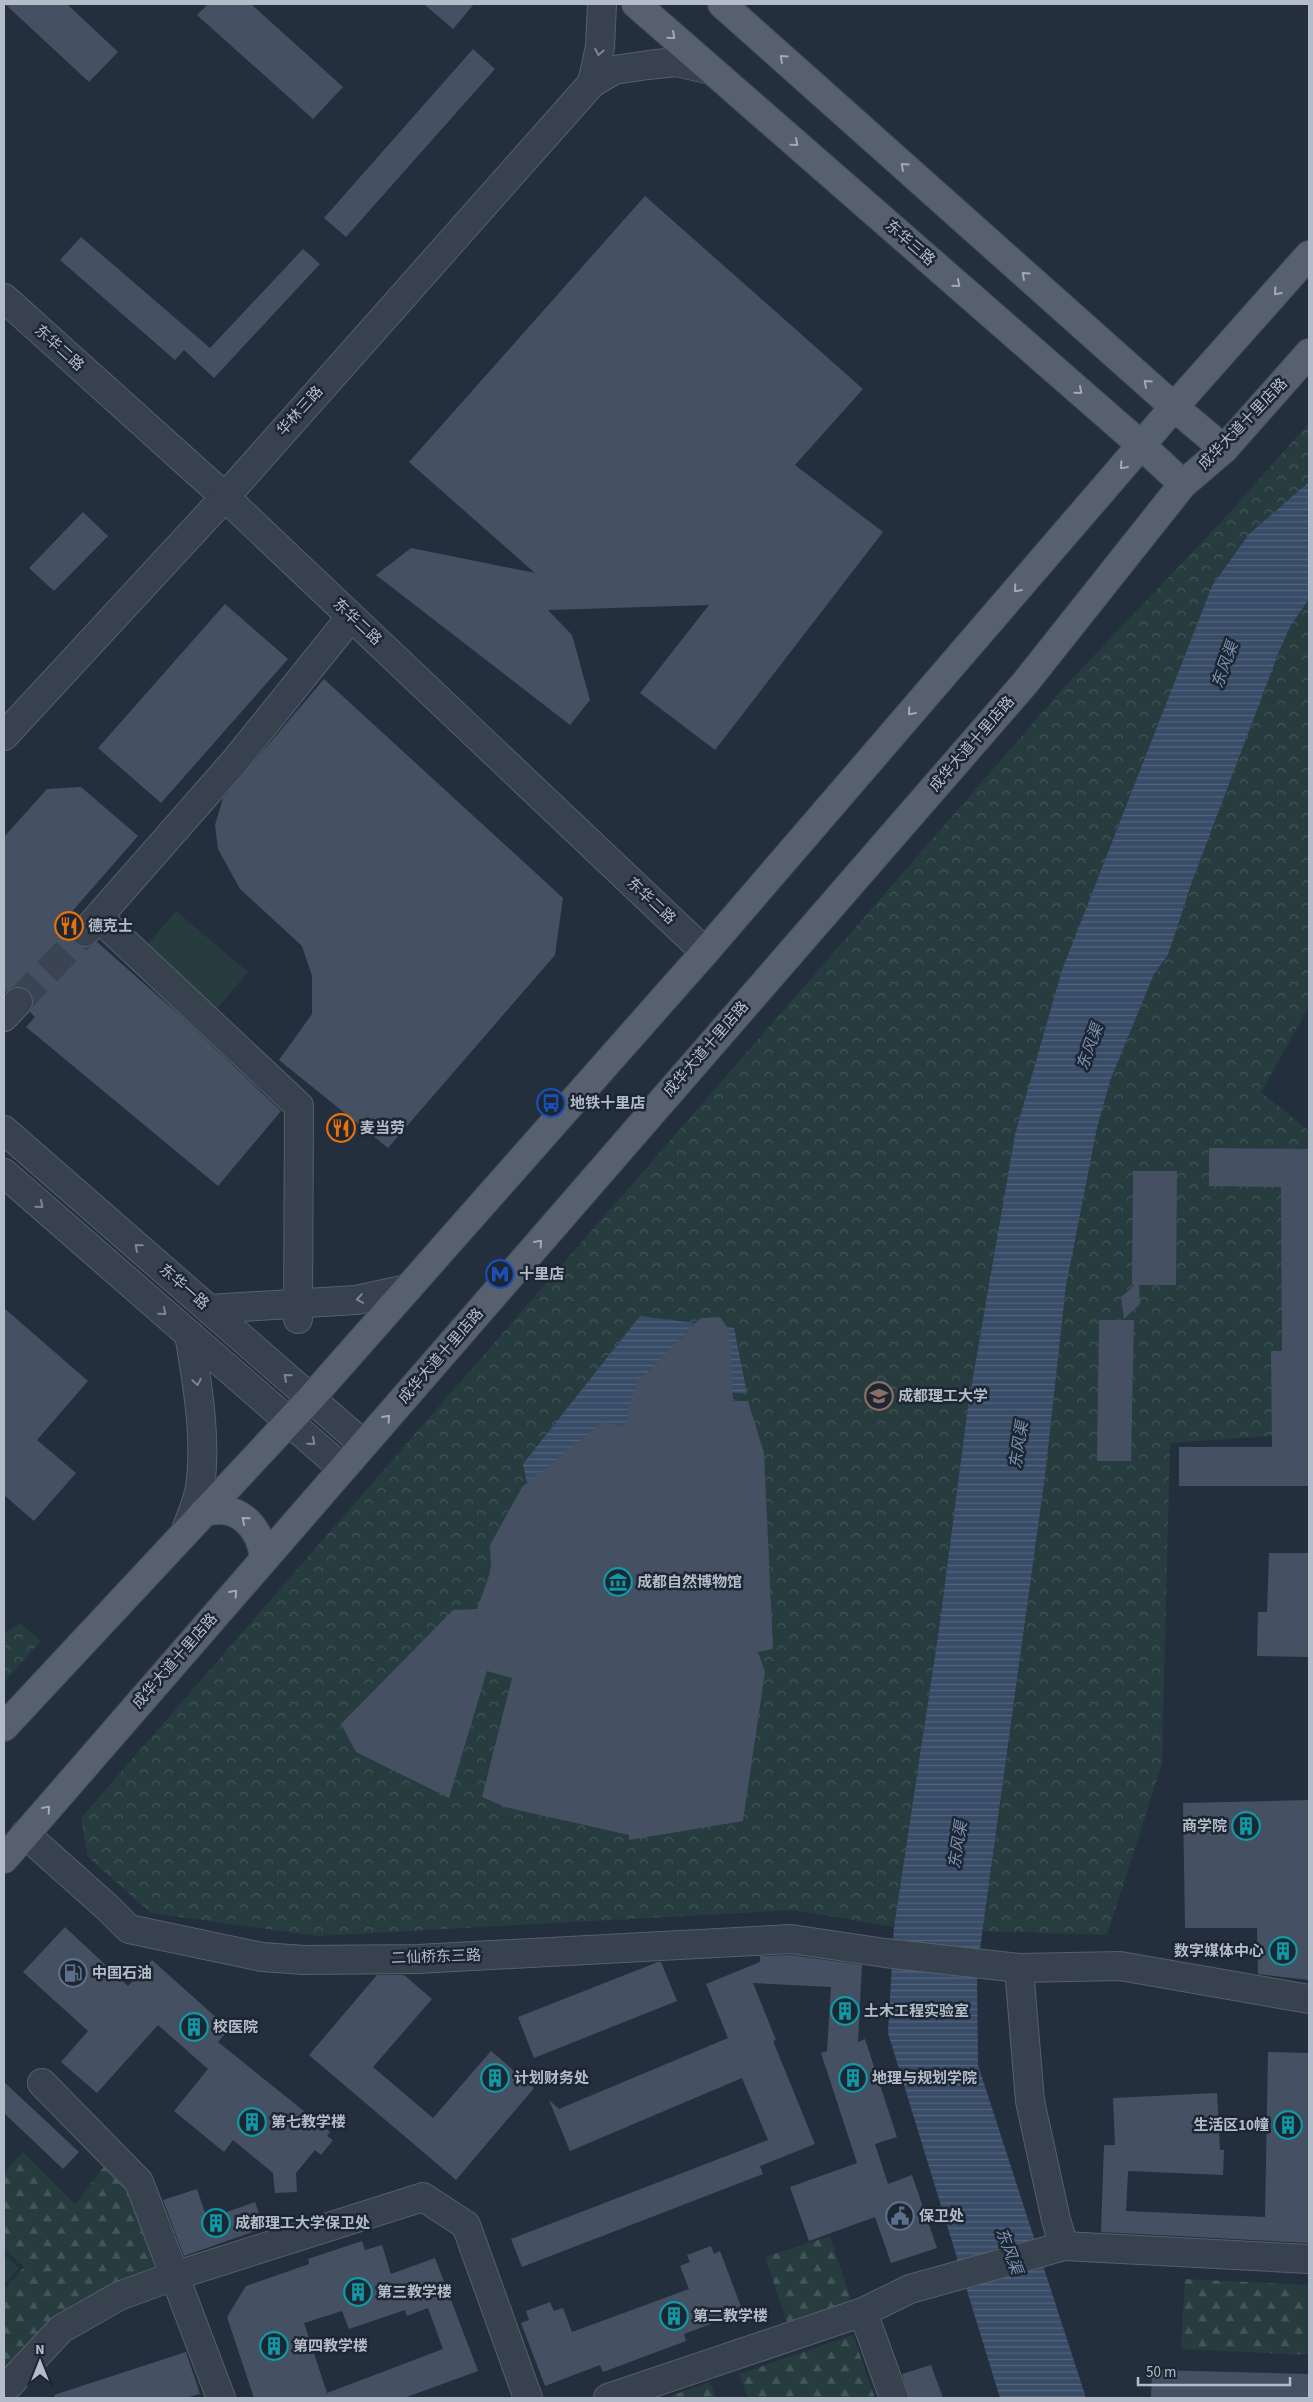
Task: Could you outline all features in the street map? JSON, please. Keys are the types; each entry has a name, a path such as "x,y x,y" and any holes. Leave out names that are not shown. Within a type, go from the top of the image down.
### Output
{"main road":[{"name":"东华三路","path":"636,4 1141,445 1183,484"},
{"path":"727,6 1174,407 1224,448"},
{"path":"4,1727 311,1398 704,952 1174,407 1309,256"},
{"name":"成华大道十里店路","path":"4,1859 1025,683 1183,484 1224,448 1309,353"},
{"path":"194,1522 215,1508 236,1512 255,1529 263,1545 264,1559"}],"street":[{"path":"592,83 600,47 602,4"},
{"path":"592,83 614,70 648,65 676,62 711,70"},
{"name":"华林三路","path":"4,736 224,497 592,83"},
{"name":"东华二路","path":"4,298 224,497 704,952"},
{"path":"298,1312 299,1106 92,925 235,761 351,617"},
{"name":"东华一路","path":"4,1130 364,1444"},
{"path":"4,1173 342,1468"},
{"path":"209,1309 298,1312 407,1289"},
{"path":"189,1334 199,1391 201,1441 200,1487 194,1522"},
{"name":"二仙桥东三路","path":"25,1834 108,1908 129,1930 262,1957 304,1960 418,1959 791,1939 885,1953 1019,1968 1120,1966 1309,1999"},
{"path":"1019,1968 1030,2101 1056,2220 1057,2248"},
{"path":"42,2083 140,2182 221,2398"},
{"path":"4,2390 61,2329 119,2296 174,2276 424,2197 466,2225 528,2398"},
{"path":"608,2398 863,2312 910,2289 1057,2248 1309,2259"},
{"path":"863,2312 894,2398"}],"green space":[{"name":"成都自然博物馆","path":"1309,423 1309,482 1249,534 1212,586 1062,970 1015,1134 968,1406 939,1629 894,1927 794,1910 317,1936 151,1913 88,1857 81,1818 1068,683 1222,521"},
{"path":"1309,599 1309,1006 1261,1092 1309,1131 1309,1433 1170,1443 1162,1764 1107,1935 983,1931 1045,1476 1066,1286 1097,1128 1110,1081 1154,974 1168,955 1192,882 1280,649 1291,625"},
{"path":"176,911 248,972 214,1012 142,951"},
{"path":"20,1623 41,1641 4,1682 4,1634"},
{"path":"23,2152 75,2204 106,2164 130,2186 159,2273 4,2371 4,2290 24,2267 4,2248 4,2172"},
{"path":"830,2236 853,2306 788,2326 765,2257"},
{"path":"4,2255 19,2268 4,2285"},
{"path":"1185,2279 1309,2285 1309,2355 1181,2349"},
{"path":"853,2335 875,2398 748,2398 739,2374"},
{"path":"710,2382 716,2398 665,2398"}],"water":[{"name":"东风渠","path":"1309,482 1309,599 1291,625 1280,649 1192,882 1168,955 1154,974 1110,1081 1097,1128 1066,1286 1045,1476 977,1971 978,2065 1086,2398 1000,2398 888,2033 894,1927 939,1629 968,1406 1015,1134 1062,970 1212,586 1249,534"},
{"path":"640,1316 734,1328 747,1394 665,1386 557,1496 527,1483 523,1464"}],"building":[{"path":"5,4 67,4 118,52 89,82"},
{"path":"208,4 251,4 343,87 313,119 197,15"},
{"path":"424,4 474,4 453,29"},
{"path":"473,49 495,69 346,237 324,218"},
{"path":"645,196 863,389 795,465 883,532 715,750 640,693 709,605 548,610 572,635 590,700 570,725 376,575 411,548 535,573 409,462"},
{"path":"81,237 210,348 303,249 320,264 214,378 184,350 175,360 60,260"},
{"path":"83,512 108,536 54,591 29,568"},
{"path":"225,604 288,659 161,803 98,748"},
{"path":"324,679 563,898 555,955 388,1148 279,1060 312,1014 312,976 302,946 240,889 218,849 215,825 223,798"},
{"path":"81,787 138,836 68,916 73,922 70,929 70,937 75,944 82,947 90,947 97,942 183,1018 281,1111 218,1186 26,1027 35,1017 30,1012 33,998 28,990 21,987 13,987 6,992 4,990 4,837 47,789"},
{"path":"1209,1148 1309,1149 1309,1486 1179,1486 1179,1447 1272,1447 1271,1351 1282,1351 1281,1187 1209,1186"},
{"path":"1133,1171 1177,1171 1176,1285 1139,1285 1140,1304 1124,1319 1121,1297 1135,1285 1132,1285"},
{"path":"4,1308 88,1381 37,1440 76,1473 34,1521 4,1495"},
{"name":"成都自然博物馆","path":"720,1317 729,1330 733,1401 748,1401 764,1453 773,1649 758,1652 765,1672 743,1821 629,1840 629,1835 505,1807 482,1797 512,1678 487,1671 449,1798 356,1752 341,1724 453,1610 477,1609 491,1570 490,1545 522,1487 603,1422 624,1427 636,1384 701,1318"},
{"path":"1099,1320 1134,1320 1131,1461 1097,1461"},
{"path":"1269,1553 1309,1553 1309,1657 1257,1656 1258,1612 1267,1612"},
{"path":"1309,1800 1309,1980 1258,1974 1257,1928 1185,1928 1183,1803"},
{"path":"65,1927 128,1986 152,1960 229,2029 218,2042 330,2132 327,2136 333,2140 321,2155 315,2150 296,2173 297,2192 275,2193 273,2173 233,2140 224,2152 174,2111 208,2069 158,2025 97,2093 61,2062 88,2031 23,1972"},
{"path":"791,1955 862,1965 858,2042 865,2039 897,2137 875,2144 888,2184 912,2175 937,2248 891,2263 875,2217 809,2241 790,2187 857,2163 821,2053 827,2051 831,1987 753,1983 776,2040 773,2041 815,2144 760,2166 763,2174 522,2267 511,2239 768,2140 742,2078 570,2151 549,2100 559,2109 728,2038 706,1984 760,1962 760,1956"},
{"path":"661,1962 677,2001 534,2058 518,2017"},
{"name":"计划财务处","path":"377,1975 404,1975 432,1999 373,2067 433,2118 491,2051 534,2088 456,2180 309,2055"},
{"path":"1268,2052 1309,2053 1309,2243 1101,2232 1104,2145 1115,2145 1113,2098 1217,2093 1220,2150 1224,2150 1223,2175 1128,2171 1126,2211 1265,2217"},
{"path":"4,2082 79,2152 63,2169 4,2113"},
{"name":"成都理工大学保卫处","path":"197,2189 207,2219 255,2202 264,2228 184,2256 163,2200"},
{"path":"362,2241 365,2250 382,2245 391,2274 435,2258 478,2371 404,2398 254,2398 227,2317 246,2286 309,2264 308,2259","holes":["428,2308 443,2349 327,2393 304,2323 342,2311 349,2329 405,2310 407,2316"]},
{"name":"第二教学楼","path":"711,2246 714,2254 720,2251 743,2312 684,2334 686,2341 603,2372 600,2365 545,2386 521,2323 529,2320 526,2311 550,2302 554,2311 563,2308 572,2332 689,2289 680,2266 690,2262 687,2255"},
{"path":"186,2352 200,2394 185,2398 55,2398 54,2395"},
{"path":"931,2365 943,2398 909,2398 902,2374"},
{"path":"1152,2370 1309,2374 1309,2398 1151,2398"}],"tunnel":[{"path":"18,1002 85,932"}],"place":[{"name":"德克士","path":"69,926"},
{"name":"地铁十里店","path":"551,1103"},
{"name":"麦当劳","path":"341,1128"},
{"name":"十里店","path":"500,1274"},
{"name":"成都理工大学","path":"879,1396"},
{"name":"成都自然博物馆","path":"618,1582"},
{"name":"商学院","path":"1246,1826"},
{"name":"数字媒体中心","path":"1283,1951"},
{"name":"中国石油","path":"73,1973"},
{"name":"土木工程实验室","path":"845,2011"},
{"name":"校医院","path":"194,2027"},
{"name":"计划财务处","path":"495,2078"},
{"name":"地理与规划学院","path":"853,2078"},
{"name":"第七教学楼","path":"252,2122"},
{"name":"生活区10幢","path":"1288,2125"},
{"name":"保卫处","path":"900,2216"},
{"name":"成都理工大学保卫处","path":"216,2223"},
{"name":"第三教学楼","path":"358,2292"},
{"name":"第二教学楼","path":"674,2316"},
{"name":"第四教学楼","path":"274,2346"}]}
